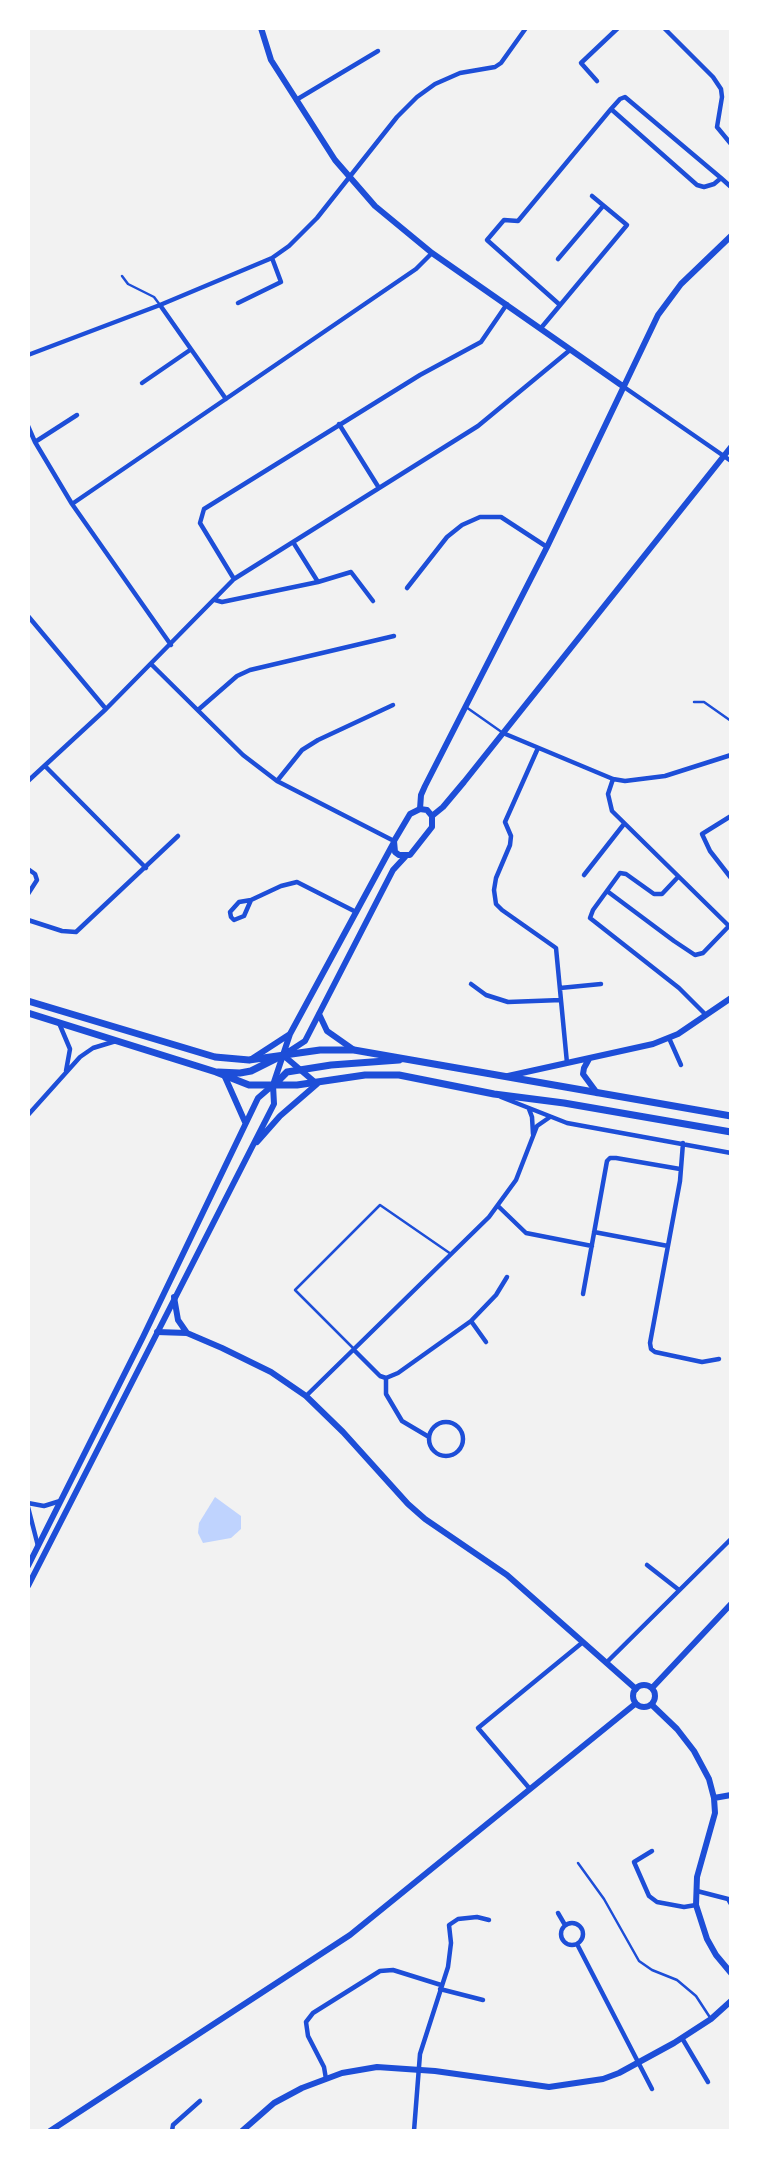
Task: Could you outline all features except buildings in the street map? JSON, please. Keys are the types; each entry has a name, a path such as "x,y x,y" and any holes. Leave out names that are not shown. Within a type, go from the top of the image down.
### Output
{"main road":[{"path":"261,28 271,60 296,100 335,160 375,206 432,253 624,387"},
{"path":"420,809 421,795 547,547 659,315 681,284 731,236"},
{"path":"432,816 443,807 503,733 731,447"},
{"path":"28,1586 275,1100 273,1085 283,1055 290,1034 410,814 420,809 427,810 432,816 432,827 410,855 393,870 305,1041 283,1055 251,1071 216,1072"},
{"path":"394,843 395,852 405,857"},
{"path":"505,1076 653,1044 668,1038 731,998"},
{"path":"28,1001 215,1057 249,1060 320,1050 354,1050 731,1116"},
{"path":"28,1013 216,1072 249,1085 317,1084 365,1075 399,1075 494,1094 731,1132"},
{"path":"319,1014 327,1031 354,1050"},
{"path":"249,1060 290,1034"},
{"path":"283,1055 317,1084"},
{"path":"589,1059 583,1068 583,1074 597,1093"},
{"path":"28,1566 143,1337 258,1098 287,1072 331,1065 404,1060"},
{"path":"225,1077 245,1122"},
{"path":"251,1148 280,1116 317,1084"},
{"path":"174,1297 178,1320 187,1334"},
{"path":"157,1332 187,1334 271,1372 306,1396 343,1432 408,1504 425,1519 508,1575 636,1689"},
{"path":"652,1688 731,1604"},
{"path":"635,1704 633,1695 636,1689 645,1685 652,1688"},
{"path":"635,1704 645,1707 652,1704 655,1698 652,1688"},
{"path":"50,2131 350,1935 635,1704"},
{"path":"652,1704 695,1751 709,1779 715,1813 697,1877 696,1905 707,1939 731,1973"},
{"path":"714,1798 731,1795"},
{"path":"242,2131 274,2103 342,2073 377,2067 418,2069 550,2087 603,2079 682,2038 711,2019 731,2001"}],"street":[{"path":"28,355 160,305 272,258 289,246 317,218 390,126 417,97 435,84 460,72 495,67 526,28"},
{"path":"597,80 581,63 618,28"},
{"path":"664,28 713,77 721,89 717,127 731,144"},
{"path":"296,100 378,51"},
{"path":"560,305 487,240 504,220 518,221 622,97 731,187"},
{"path":"611,109 697,184 704,187 721,178"},
{"path":"541,328 627,225 592,196"},
{"path":"558,259 603,206"},
{"path":"72,504 416,269 432,253"},
{"path":"239,303 281,282 272,258"},
{"path":"234,579 200,523 204,509 420,375 481,342 507,304"},
{"path":"160,305 226,399"},
{"path":"142,383 190,350"},
{"path":"28,781 152,665 234,579 478,426 570,350"},
{"path":"624,387 731,461"},
{"path":"35,442 77,415"},
{"path":"339,425 379,488"},
{"path":"28,426 72,504 171,645"},
{"path":"407,588 447,537 480,517 501,517 547,547"},
{"path":"293,542 318,582"},
{"path":"215,600 222,602 318,582 351,572 373,601"},
{"path":"28,616 106,709"},
{"path":"198,710 237,676 250,670 394,636"},
{"path":"152,665 243,755 277,781 394,843"},
{"path":"277,781 302,750 393,705"},
{"path":"503,733 613,779 646,780 731,755"},
{"path":"538,748 505,822 511,836 510,845 496,878 494,890 496,904 502,910 556,948 567,1063"},
{"path":"45,766 146,868"},
{"path":"607,891 695,955 703,953 730,927 612,811 608,794 613,779"},
{"path":"731,816 702,834 710,851 731,878"},
{"path":"584,875 624,824"},
{"path":"28,920 62,931 76,932 178,836"},
{"path":"28,869 35,874 37,880 28,894"},
{"path":"678,877 662,894 654,894 626,874 620,873 590,918 679,988 706,1015"},
{"path":"251,900 244,916 234,920 231,917 233,906 239,902 297,882 357,913"},
{"path":"471,985 486,995 508,1002 561,1000"},
{"path":"560,988 601,985"},
{"path":"59,1022 70,1049 66,1071"},
{"path":"668,1038 681,1065"},
{"path":"28,1115 87,1051 116,1040"},
{"path":"494,1094 567,1123 731,1153"},
{"path":"528,1108 532,1117 533,1137"},
{"path":"306,1396 498,1206 516,1180 537,1126 550,1117"},
{"path":"683,1143 680,1181 650,1343 655,1352 702,1362 719,1359"},
{"path":"583,1294 607,1161 610,1158 680,1169"},
{"path":"498,1206 526,1233 592,1247"},
{"path":"594,1232 668,1246"},
{"path":"354,1350 380,1377 387,1378 441,1344 471,1321 496,1295 507,1277"},
{"path":"471,1321 486,1342"},
{"path":"387,1378 386,1394 402,1421 429,1437"},
{"path":"448,1422 461,1431 463,1440 460,1448 453,1454 444,1456 430,1446 429,1437 432,1429 439,1423 448,1422"},
{"path":"38,1546 28,1505 44,1506 60,1500"},
{"path":"607,1662 731,1539"},
{"path":"647,1565 678,1590"},
{"path":"530,1789 478,1728 584,1642"},
{"path":"652,1851 634,1862 649,1896 657,1902 684,1907 696,1905"},
{"path":"697,1891 728,1899 731,1904"},
{"path":"558,1913 565,1926"},
{"path":"414,2131 420,2054 448,1967 451,1943 449,1926 458,1919 477,1917 489,1920"},
{"path":"572,1923 581,1928 583,1935 577,1944 564,1942 561,1931 565,1926 572,1923"},
{"path":"577,1944 652,2089"},
{"path":"326,2079 324,2067 308,2036 306,2022 313,2013 380,1971 393,1970 483,2000"},
{"path":"682,2038 708,2082"},
{"path":"172,2131 173,2125 200,2101"}],"lane":[{"path":"122,276 128,284 154,297 160,305"},
{"path":"694,702 704,702 731,721"},
{"path":"466,707 503,733"},
{"path":"354,1350 295,1290 380,1205 451,1254"},
{"path":"578,1863 604,1899 639,1961 652,1970 677,1980 696,1996 711,2019"}],"water":[{"path":"215,1497 241,1516 241,1529 231,1538 203,1543 198,1533 199,1523"}]}
